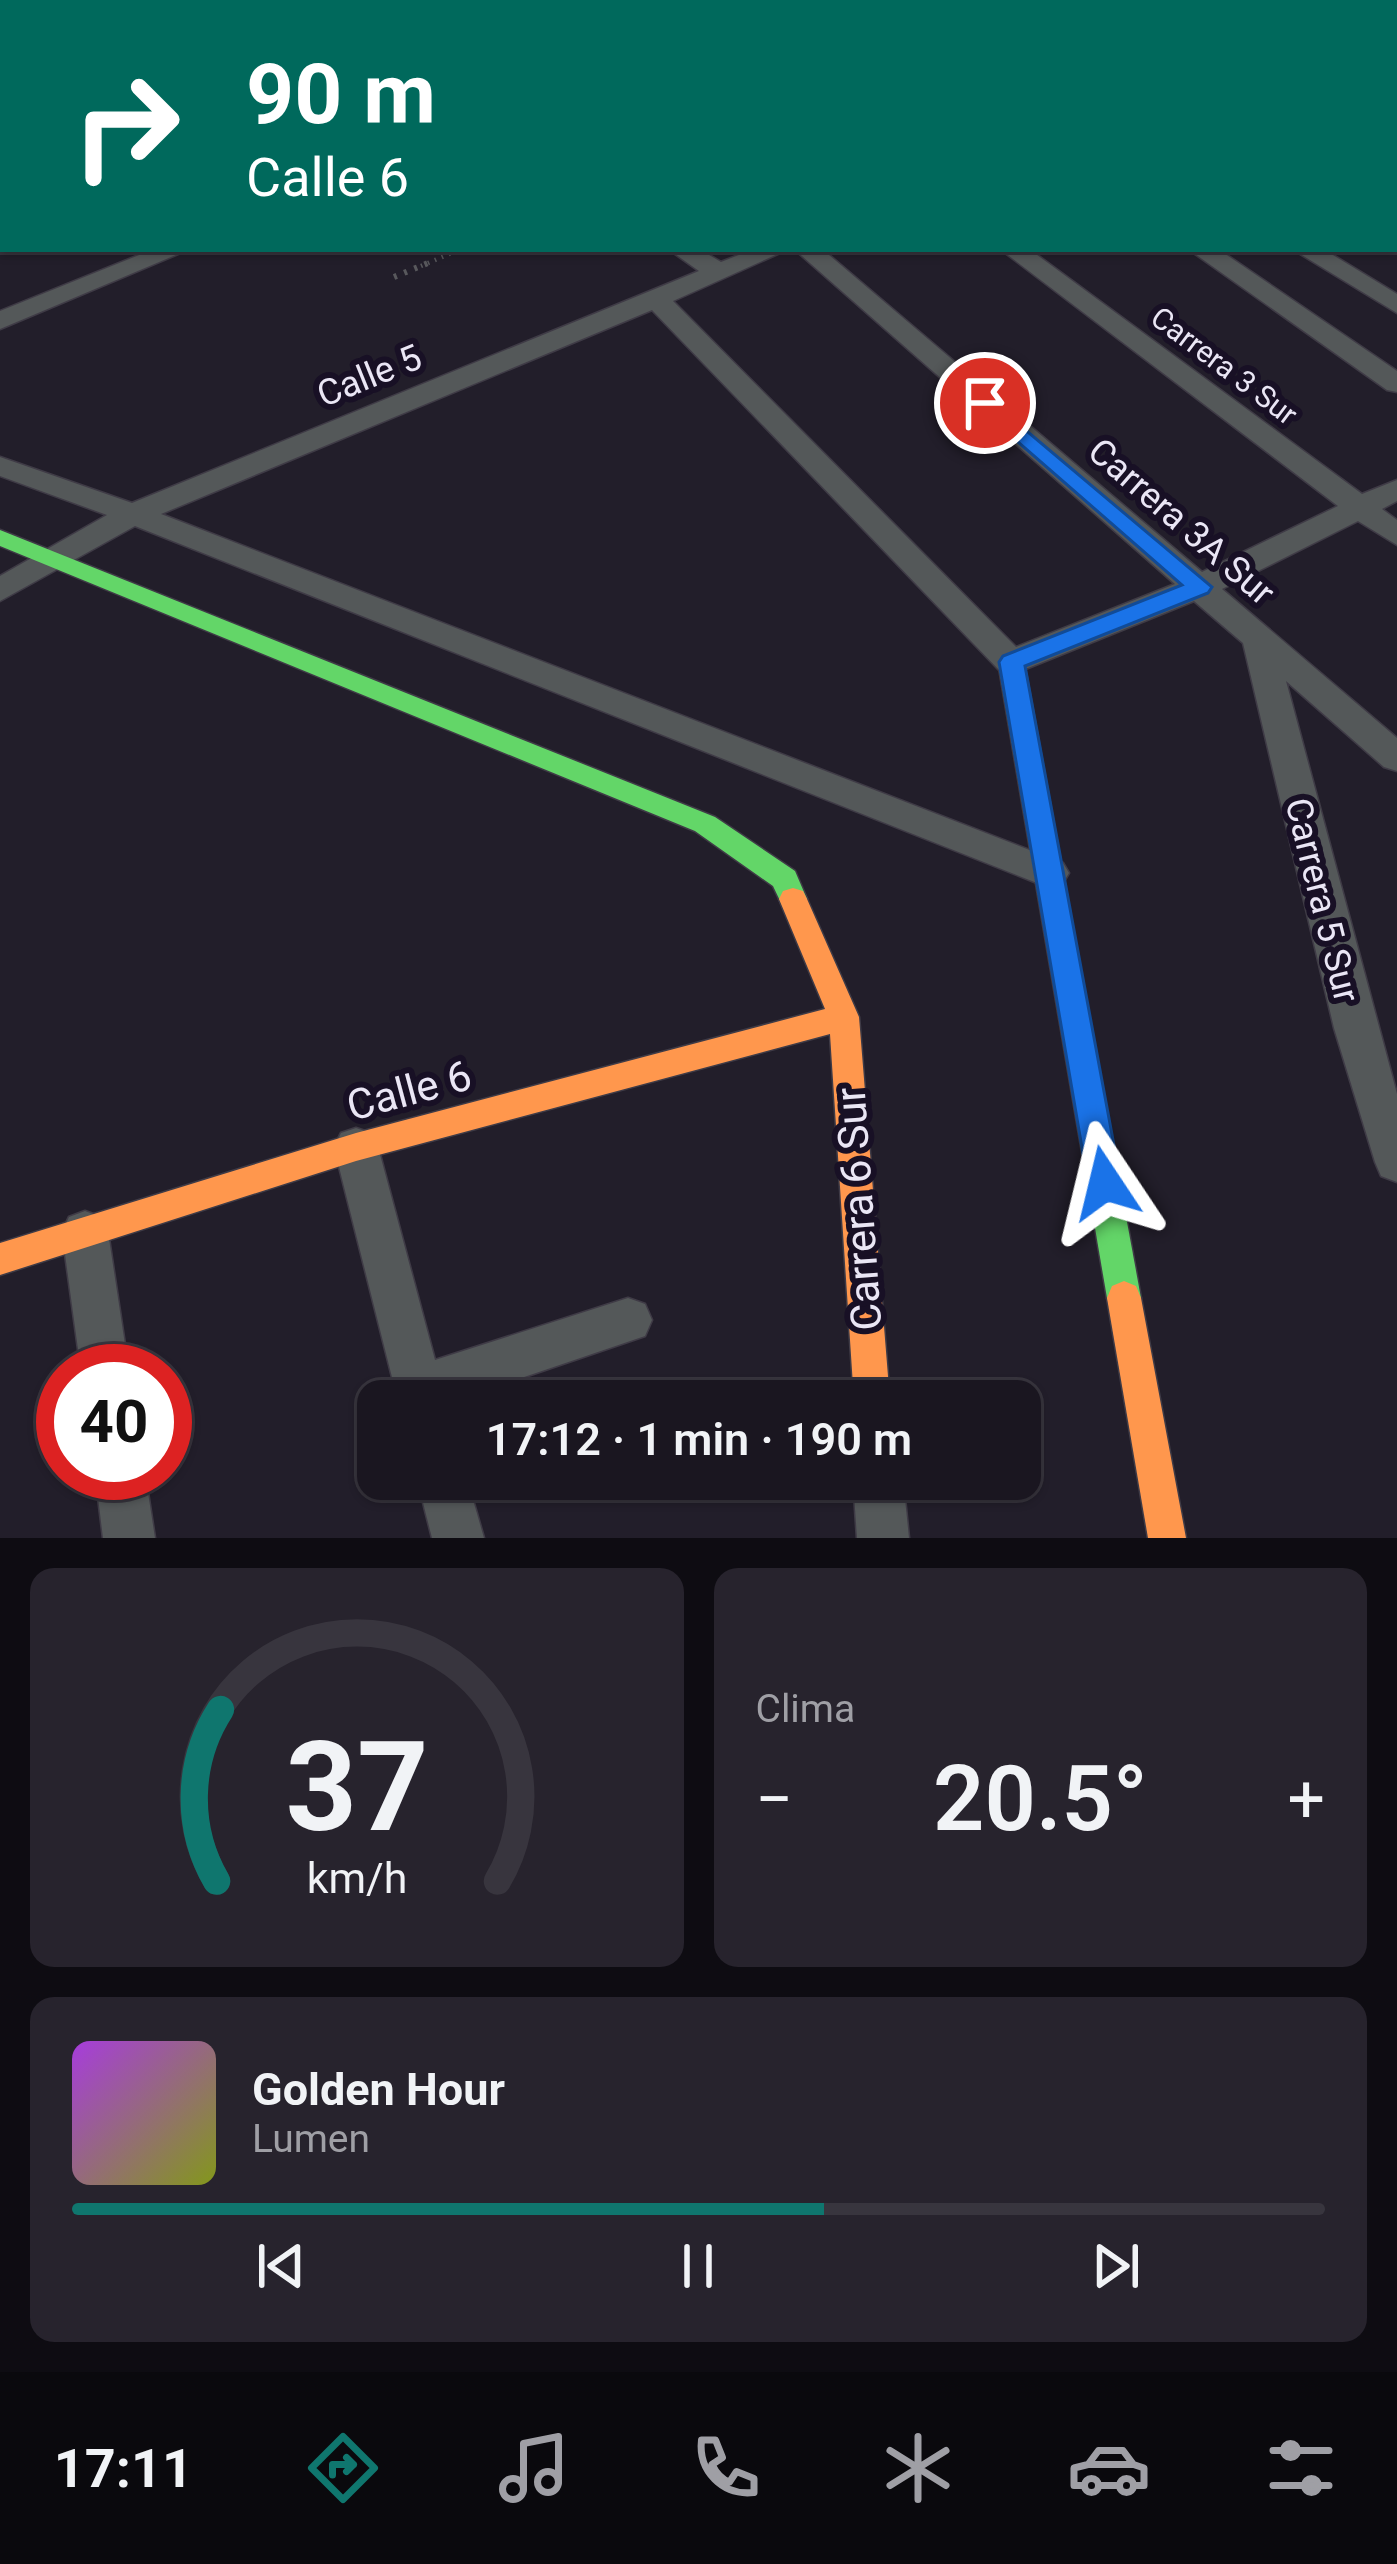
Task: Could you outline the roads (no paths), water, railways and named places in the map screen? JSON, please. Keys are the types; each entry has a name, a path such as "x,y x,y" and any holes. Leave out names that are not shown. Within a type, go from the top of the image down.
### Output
{"street":[{"path":"687,252 719,272"},
{"name":"Calle 5","path":"0,590 133,514 769,252"},
{"name":"Carrera 3A Sur","path":"810,252 1397,758"},
{"name":"Carrera 3 Sur","path":"1016,252 1397,535"},
{"path":"1205,252 1397,384"},
{"path":"1310,252 1397,305"},
{"path":"0,321 134,256"},
{"path":"657,300 1012,662 1167,1538"},
{"path":"0,466 1049,873"},
{"path":"1012,662 1199,587 1397,489"},
{"name":"Carrera 6 Sur","path":"0,537 705,824 785,879 844,1017 870,1380"},
{"name":"Carrera 5 Sur","path":"1258,637 1355,1028 1397,1162"},
{"name":"Calle 6","path":"0,1259 356,1147 844,1017"},
{"path":"1355,1028 1397,1071"},
{"path":"356,1147 416,1380"},
{"path":"85,1232 101,1344"},
{"path":"462,1380 628,1321"},
{"path":"124,1500 129,1538"},
{"path":"448,1500 458,1538"},
{"path":"880,1500 883,1538"}]}
